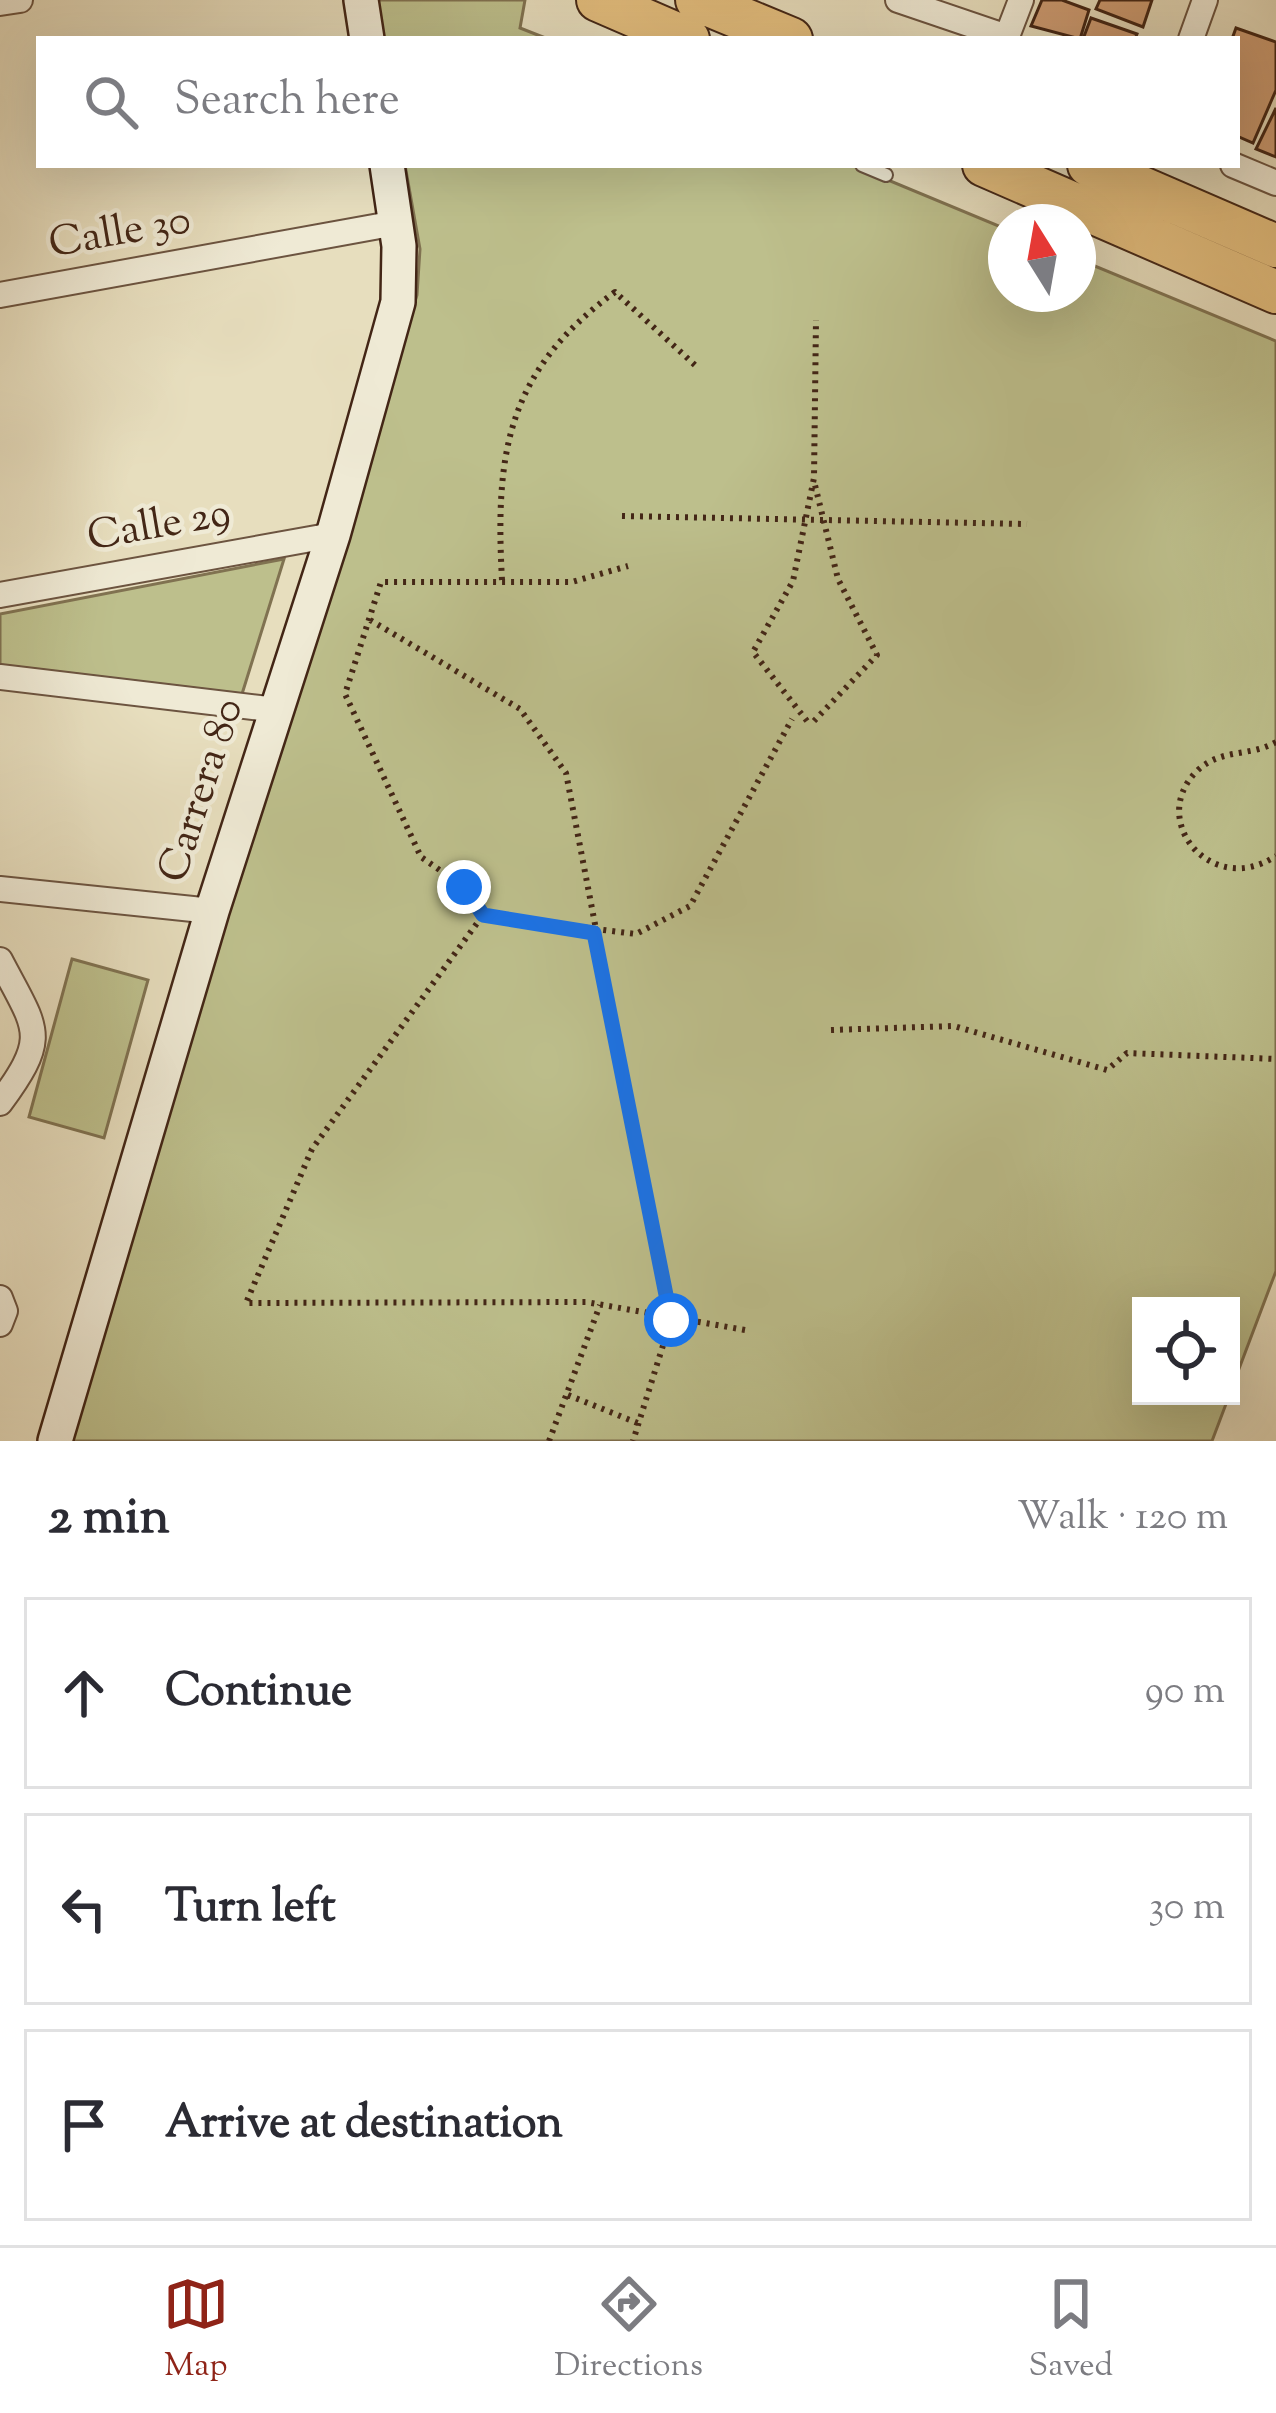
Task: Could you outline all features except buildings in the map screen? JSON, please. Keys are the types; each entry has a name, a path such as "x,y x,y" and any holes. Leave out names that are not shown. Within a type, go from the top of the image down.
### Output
{"highway":[{"path":"598,0 681,36"},
{"path":"698,0 784,36"},
{"path":"991,168 1276,292"},
{"path":"1103,168 1141,176 1276,246"}],"street":[{"path":"0,3 20,0"},
{"path":"361,0 367,36"},
{"path":"898,0 1000,36"},
{"path":"1007,36 1021,0"},
{"path":"1192,36 1205,0"},
{"name":"Carrera 80","path":"55,1441 212,911 333,535 398,302 396,223 387,168"},
{"path":"1240,168 1276,182"},
{"name":"Calle 30","path":"0,295 396,223"},
{"name":"Calle 29","path":"0,596 333,535"},
{"path":"0,677 277,710"},
{"path":"0,890 212,911"},
{"path":"0,960 34,1029 28,1065 0,1103"},
{"path":"0,1298 4,1311 0,1324"}],"lane":[{"path":"869,168 886,175"}],"path":[{"path":"502,580 502,470 522,400 548,348 615,292 696,366"},
{"path":"814,478 838,579 877,655 810,721 753,652 793,581 814,478 816,320"},
{"path":"622,516 1027,524"},
{"path":"628,566 572,582 381,581 345,694 421,857 464,887 483,915 594,933 636,934 690,906 793,719"},
{"path":"370,620 520,710 566,773 671,1320 634,1441"},
{"path":"1276,742 1262,751 1215,757 1186,782 1179,806 1192,846 1222,870 1249,872 1276,856"},
{"path":"483,915 312,1149 246,1304 600,1305 745,1330"},
{"path":"831,1030 955,1026 1107,1070 1126,1053 1276,1059"},
{"path":"549,1441 600,1305"},
{"path":"568,1395 640,1424"}],"green space":[{"path":"376,0 525,0 520,28 540,36 382,36"},
{"path":"406,168 859,168 988,222 988,312 1096,312 1096,266 1276,341 1276,1271 1240,1366 1240,1297 1132,1297 1132,1405 1226,1405 1212,1441 66,1441 417,295 420,249"},
{"path":"284,559 242,694 0,665 0,614"},
{"path":"72,959 148,980 104,1138 29,1117"}],"route":[{"path":"464,887 483,915 594,933 671,1320"}]}
